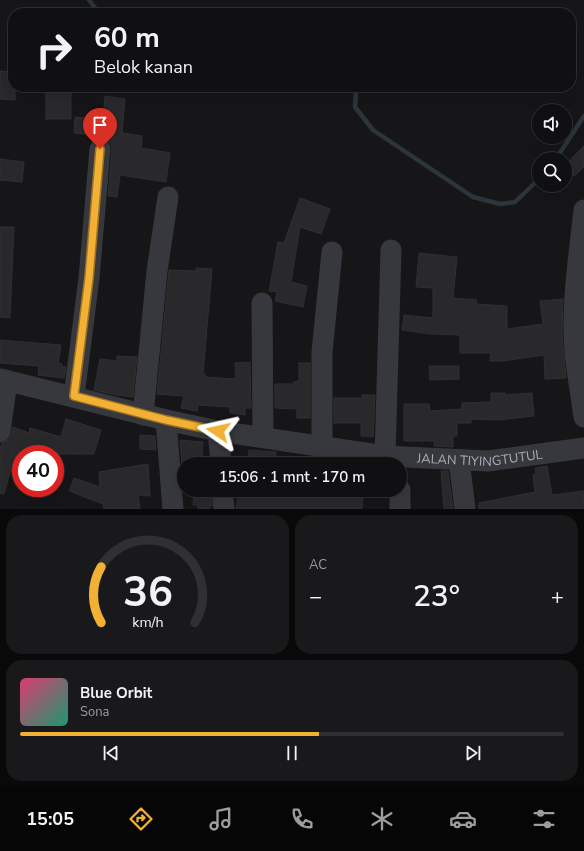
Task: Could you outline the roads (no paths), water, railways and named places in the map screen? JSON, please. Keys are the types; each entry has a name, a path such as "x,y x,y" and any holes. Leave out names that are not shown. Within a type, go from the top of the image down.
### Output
{"street":[{"path":"74,396 89,278 100,149"},
{"path":"143,415 158,271 168,197"},
{"path":"584,210 575,285 574,324 576,355 584,417"},
{"path":"391,250 395,457"},
{"path":"322,447 322,352 332,252"},
{"path":"262,303 263,437"},
{"path":"0,432 4,380"},
{"name":"JALAN TIYINGTUTUL","path":"4,380 74,396 143,415 218,431 388,457"},
{"path":"166,420 173,509"},
{"path":"218,431 220,457"},
{"name":"JALAN TIYINGTUTUL","path":"407,458 488,461 584,448"},
{"path":"459,460 465,509"},
{"path":"223,497 224,509"},
{"path":"400,497 400,509"}],"waterway":[{"path":"89,0 95,8"},
{"path":"356,92 355,107 373,130 473,197 500,204 515,202 532,186"},
{"path":"561,152 584,116"}]}
